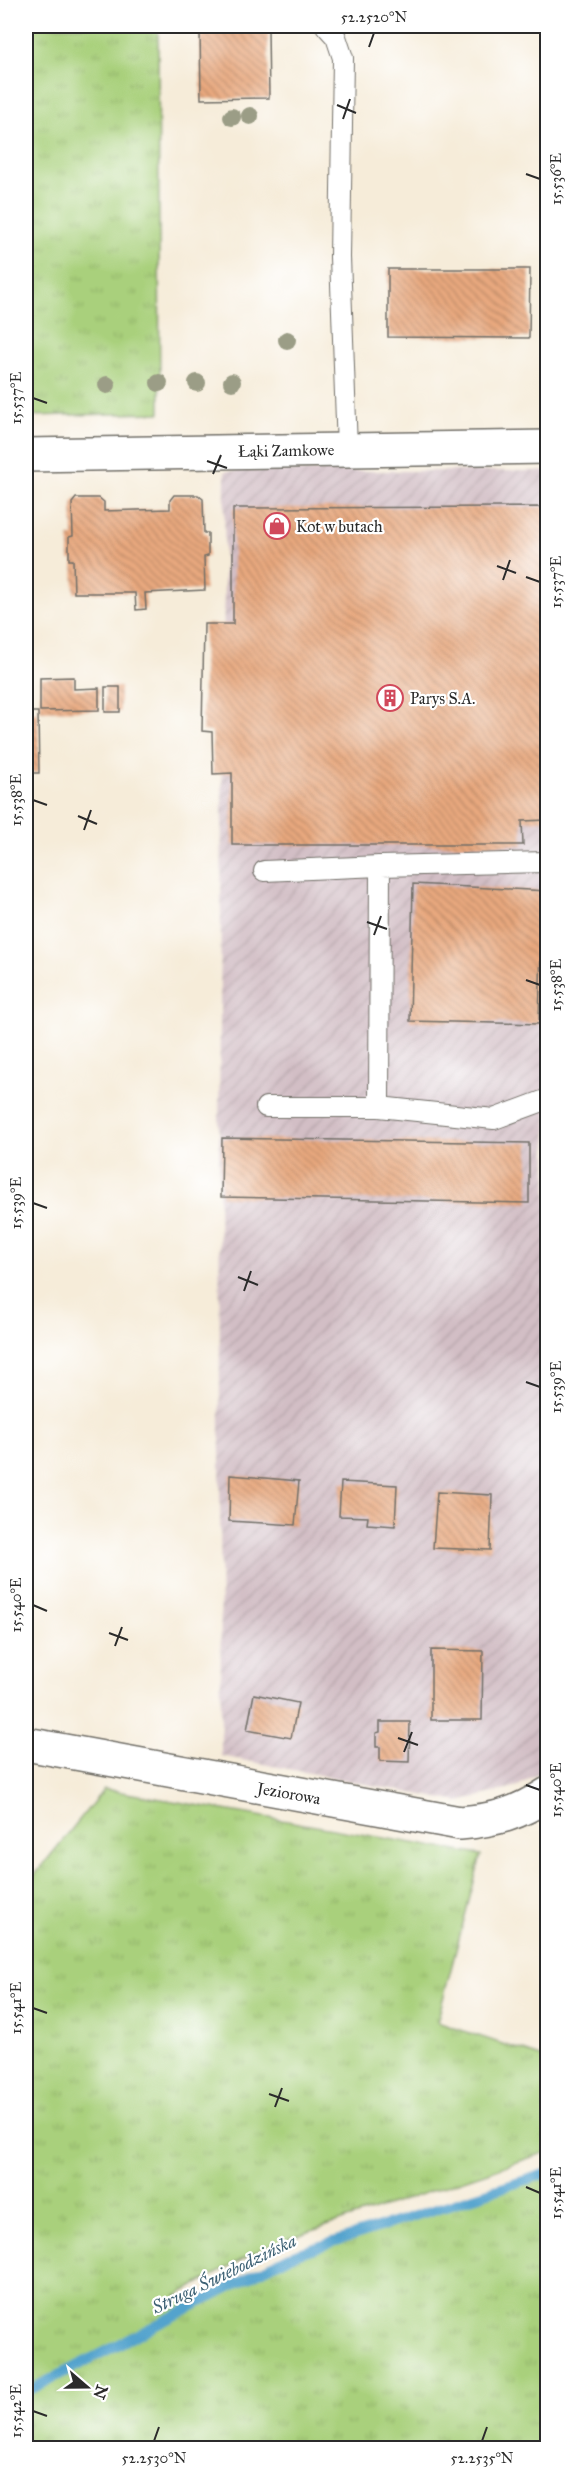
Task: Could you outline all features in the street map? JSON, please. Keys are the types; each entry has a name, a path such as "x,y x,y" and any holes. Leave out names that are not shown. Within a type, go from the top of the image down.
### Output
{"street":[{"name":"Łąki Zamkowe","path":"26,455 548,447"},
{"name":"Jeziorowa","path":"26,1744 460,1823 492,1820 525,1809 548,1794"}],"lane":[{"path":"326,26 336,37 343,58 340,257 347,449"},
{"path":"264,871 548,862"},
{"path":"379,1107 380,866"},
{"path":"266,1107 379,1107 494,1119 548,1099"}],"shaded area":[{"path":"225,471 547,471 547,1768 518,1786 459,1802 221,1756 219,1124"}],"green space":[{"path":"26,26 158,26 160,413 26,416"},
{"path":"104,1789 481,1855 437,2022 547,2059 547,2152 267,2246 176,2296 191,2305 290,2256 547,2173 547,2448 26,2448 26,1886"}],"building":[{"path":"268,29 269,98 201,99 200,30"},
{"path":"388,269 530,269 529,338 388,337"},
{"path":"174,495 198,495 203,499 204,533 208,533 208,556 204,557 205,590 145,593 146,609 136,610 135,593 74,593 73,560 69,560 69,537 73,536 72,503 76,498 99,498 104,502 104,511 170,509 170,500"},
{"name":"Parys S.A.","path":"548,507 548,820 522,821 523,845 232,845 232,773 213,774 212,732 202,731 204,624 233,624 233,508"},
{"path":"74,677 74,689 99,688 99,710 40,711 40,678"},
{"path":"105,687 120,687 120,712 105,712"},
{"path":"26,712 38,712 39,773 26,773"},
{"path":"413,884 548,891 548,948 541,948 539,1024 410,1021"},
{"path":"222,1138 529,1143 529,1203 221,1197"},
{"path":"230,1475 299,1481 295,1525 229,1521"},
{"path":"341,1482 397,1485 395,1526 367,1524 368,1517 339,1516"},
{"path":"437,1492 492,1495 490,1550 433,1548"},
{"path":"431,1650 483,1651 482,1720 431,1720"},
{"path":"254,1694 298,1703 291,1738 247,1730"},
{"path":"380,1722 410,1722 409,1762 380,1761 380,1747 376,1747 376,1733 380,1732"}],"waterway":[{"name":"Struga Świebodzińska","path":"26,2392 290,2256 548,2173"}],"place":[{"name":"Kot w butach","path":"277,526"},
{"name":"Parys S.A.","path":"390,698"}]}
